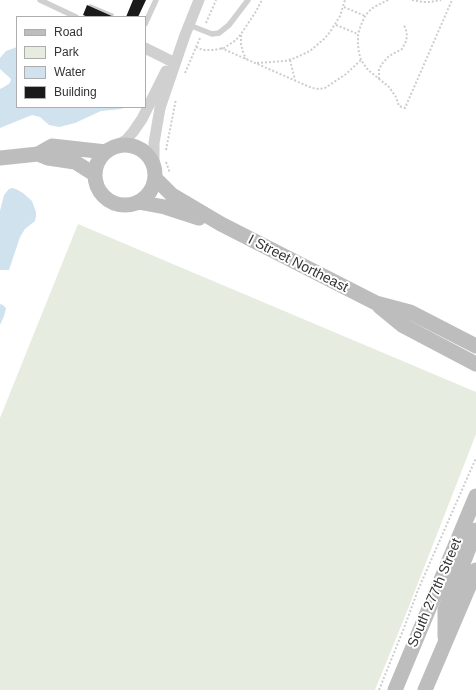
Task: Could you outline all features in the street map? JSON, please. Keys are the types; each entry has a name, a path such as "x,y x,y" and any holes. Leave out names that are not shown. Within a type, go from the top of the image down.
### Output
{"street":[{"path":"187,30 134,132 126,140 110,150 99,160 94,174 97,187 102,195 118,205 129,205 138,202 147,196 152,188 154,173 154,143 160,108 199,0"},
{"path":"146,48 171,61"},
{"path":"0,158 38,154 52,146 110,150 124,145 134,146 143,151 150,158 154,173"},
{"path":"38,154 48,158 75,162 94,174"},
{"name":"I Street Northeast","path":"154,173 172,195 221,224 376,303 410,312 476,346"},
{"name":"I Street Northeast","path":"138,202 221,224"},
{"name":"I Street Northeast","path":"376,303 402,325 476,364"},
{"name":"South 277th Street","path":"395,690 476,496"},
{"path":"445,642 445,610 476,530"},
{"name":"South 277th Street","path":"425,690 476,570"},
{"path":"405,690 406,665"}],"lane":[{"path":"40,0 74,16"},
{"path":"146,22 156,0"},
{"path":"187,30 202,31 212,34 219,33 229,25 248,0"}],"path":[{"path":"184,74 216,0"},
{"path":"196,47 208,50 229,45 242,34 262,0"},
{"path":"255,63 290,60 315,48 336,25 344,7 345,0"},
{"path":"386,0 374,7 365,16 358,34 358,45 361,60 368,70 389,87 396,97 399,106 405,108 452,0"},
{"path":"412,0 430,2 441,0"},
{"path":"344,7 365,16"},
{"path":"336,25 358,34"},
{"path":"379,79 379,69 382,64 389,56 402,49 406,41 407,36 404,25"},
{"path":"242,34 241,44 246,59"},
{"path":"221,48 316,89 325,88 346,74 361,60"},
{"path":"290,60 295,80"},
{"path":"166,150 177,94"},
{"path":"165,157 171,176"},
{"path":"379,690 418,590 476,458"}],"green space":[{"path":"78,224 476,392 476,434 375,690 0,690 0,418"}],"water":[{"path":"16,47 16,108 123,108 101,111 75,123 59,127 49,125 40,117 32,115 0,128 0,89 10,83 11,79 0,69 0,58 6,51"},
{"path":"12,188 23,193 32,201 36,216 35,221 25,229 20,237 9,270 0,270 0,211 4,195 9,189"},
{"path":"0,304 6,308 0,325"}],"building":[{"path":"133,0 146,0 138,16 126,16"},
{"path":"87,5 112,16 86,16 83,15"}]}
